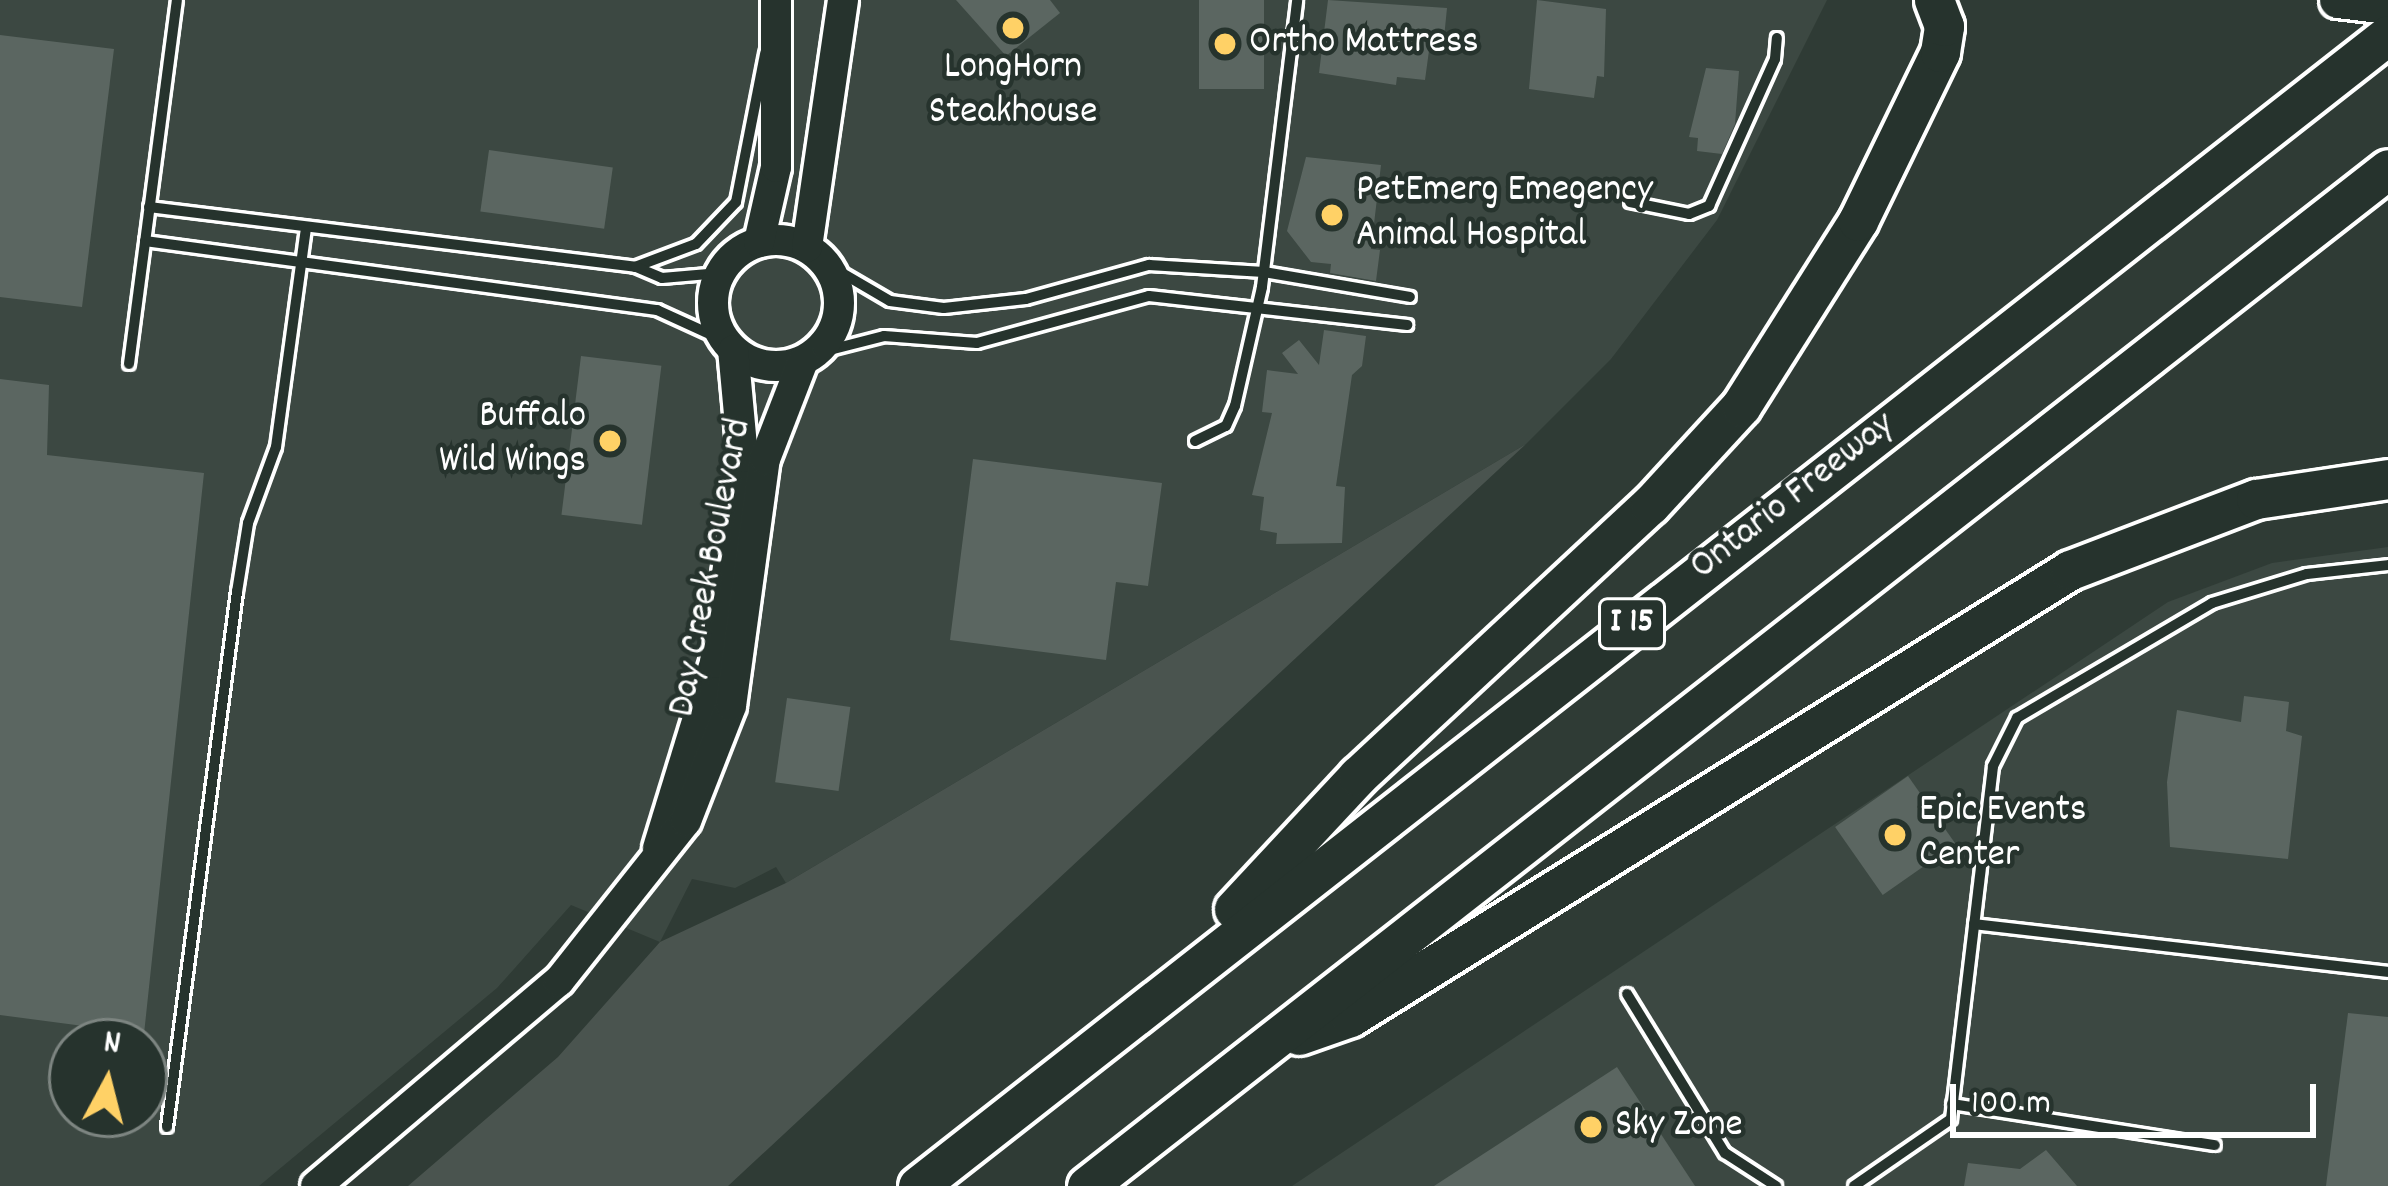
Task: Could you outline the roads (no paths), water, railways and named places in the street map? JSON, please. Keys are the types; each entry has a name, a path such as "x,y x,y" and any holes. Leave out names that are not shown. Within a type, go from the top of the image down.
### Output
{"highway":[{"path":"1149,1000 1358,776 1650,505 1741,406 1858,221 1940,52 1944,26 1934,0"},
{"path":"2349,65 2388,22"},
{"name":"Ontario Freeway","path":"918,1186 1149,1000 2388,35"},
{"path":"1087,1186 2388,169"},
{"path":"1266,1047 1350,1017 2070,570 2256,499 2388,479"}],"main road":[{"path":"2338,0 2388,7"}],"street":[{"path":"759,242 816,255 836,280 837,321 808,357 766,365 729,345 712,308 720,273 759,242 776,167 770,33 776,0"},
{"path":"816,255 843,0"},
{"name":"Day Creek Boulevard","path":"658,848 717,647 743,457 729,345"},
{"name":"Day Creek Boulevard","path":"316,1186 559,980 658,848 686,821 731,706 765,459 808,357"}],"lane":[{"path":"129,364 177,0"},
{"path":"1195,441 1226,426 1235,406 1264,272 1297,0"},
{"path":"635,267 696,244 736,202 770,33"},
{"path":"1630,202 1689,214 1709,206 1775,59 1777,38"},
{"path":"149,207 635,267 662,278 720,273"},
{"path":"168,1119 237,592 248,523 275,447 306,228"},
{"path":"145,241 657,310 729,345"},
{"path":"816,255 890,301 944,308 1006,303 1149,265 1264,272 1410,297"},
{"path":"808,357 884,336 977,343 1149,296 1406,326"},
{"path":"1854,1186 1942,1130 1952,1104 1994,766 2017,718 2212,603 2307,574 2388,565"},
{"path":"1974,924 2388,972"},
{"path":"1627,994 1725,1154 1776,1186"},
{"path":"1952,1104 2215,1145"}],"place":[{"name":"LongHorn Steakhouse","path":"1013,28"},
{"name":"Ortho Mattress","path":"1225,44"},
{"name":"PetEmerg Emegency Animal Hospital","path":"1332,215"},
{"name":"Buffalo Wild Wings","path":"610,441"},
{"name":"Epic Events Center","path":"1895,835"},
{"name":"Sky Zone","path":"1591,1127"}]}
